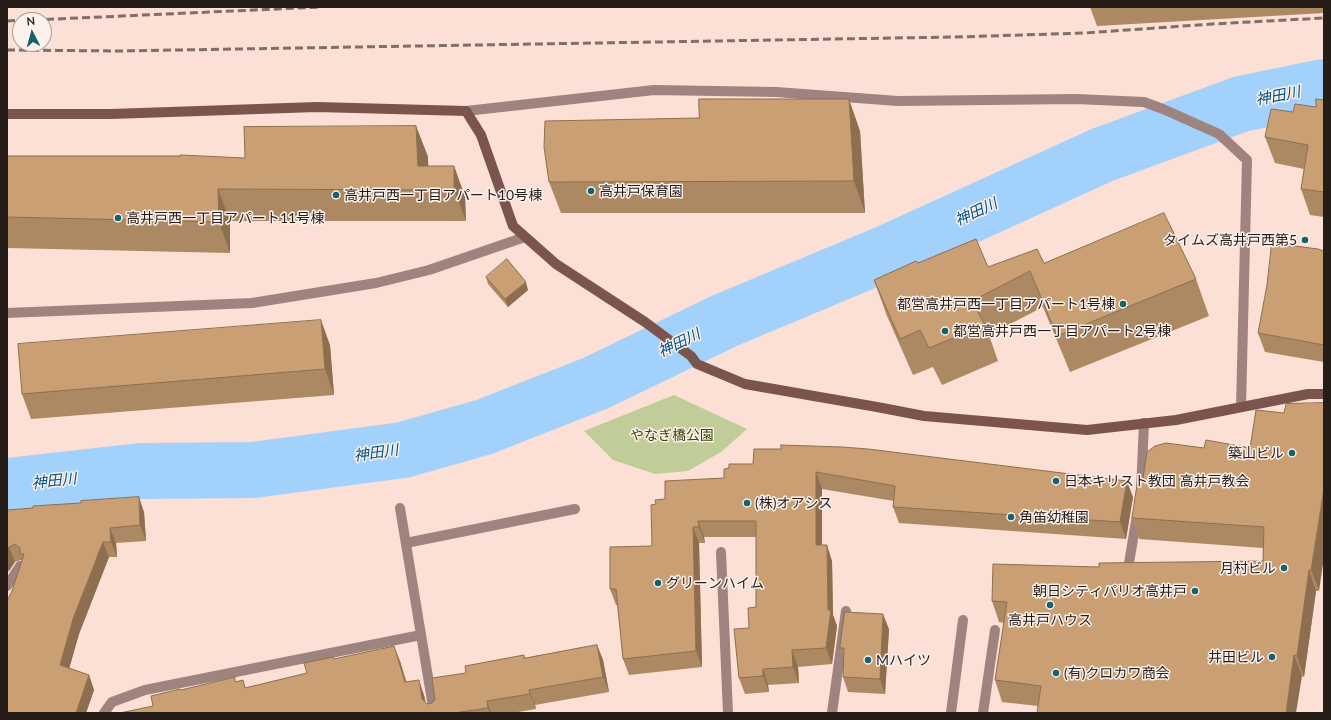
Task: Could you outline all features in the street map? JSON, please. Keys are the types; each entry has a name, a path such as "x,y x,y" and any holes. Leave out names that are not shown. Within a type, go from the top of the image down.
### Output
{"street":[{"path":"7,114 111,114 317,107 466,111 654,90 776,92 898,101 1076,99 1144,102 1219,134 1247,160 1241,407"},
{"path":"466,111 481,135 513,226 556,264 645,322 691,356 697,364 744,384 877,406 924,416 1087,430 1176,420 1308,394 1324,394"},
{"path":"7,313 252,303 376,283 429,270 525,237"},
{"path":"1128,569 1141,487 1144,423"},
{"path":"400,508 434,713"},
{"path":"406,543 575,509"},
{"path":"721,552 728,713"},
{"path":"7,586 20,566"},
{"path":"832,713 846,611"},
{"path":"951,713 963,620"},
{"path":"983,713 995,630"},
{"path":"104,713 112,702 145,690 421,635"}],"green space":[{"name":"やなぎ橋公園","path":"674,395 747,429 721,452 688,471 655,474 613,460 584,431"}],"building":[{"path":"699,99 849,99 854,181 549,182 544,147 545,121 699,118"},
{"path":"1316,99 1324,100 1324,192 1301,189 1308,145 1265,137 1271,109 1293,112 1295,104 1316,107"},
{"path":"416,126 418,166 454,166 454,190 218,189 219,222 7,217 7,156 180,155 245,158 244,127"},
{"path":"1164,213 1196,279 1057,336 1030,271 972,301 985,325 929,348 920,330 900,339 874,280 916,261 918,263 976,239 988,267 1037,249 1044,263"},
{"path":"1272,243 1324,251 1324,345 1258,333 1267,285"},
{"path":"507,259 526,282 505,299 486,277"},
{"path":"321,320 325,369 22,394 18,344"},
{"path":"1324,403 1324,488 1311,570 1309,570 1297,656 1294,655 1286,713 1037,713 1041,686 995,680 1007,602 992,601 993,564 1099,567 1099,563 1263,561 1264,527 1132,518 1138,478 1143,478 1147,452 1155,446 1166,443 1204,448 1206,440 1250,448 1256,410 1284,413 1286,404"},
{"path":"781,445 868,449 1127,481 1120,522 893,507 895,486 816,472 816,545 827,545 828,610 831,610 826,648 792,650 793,667 763,669 763,676 739,678 734,629 749,628 748,608 756,607 756,521 698,521 699,527 693,527 696,651 623,659 616,589 610,589 610,547 652,546 651,505 656,504 655,500 665,499 665,481 724,478 724,469 729,468 729,464 753,464 754,449 781,449"},
{"path":"139,497 140,525 110,528 111,542 103,542 73,619 60,665 89,675 76,713 7,713 7,601 12,591 24,554 20,554 20,548 15,544 7,550 7,510 33,508 33,506 81,503 81,501"},
{"name":"Mハイツ","path":"845,612 883,614 880,679 843,677 844,648 840,648"},
{"path":"597,645 603,677 529,690 530,694 487,701 488,708 454,713 120,713 153,706 151,696 235,677 235,682 243,680 245,688 307,673 304,663 333,657 334,659 394,646 405,682 419,680 422,699 427,704 432,703 435,700 432,678 466,673 465,666 524,655 524,658"}],"waterway":[{"name":"神田川","path":"7,486 141,471 253,470 403,450 484,427 596,383 724,321 889,252 1102,155 1241,104 1324,87"}],"railway":[{"path":"52,19 321,7"},
{"path":"7,50 117,51 955,37 1085,33 1324,18"},
{"path":"7,21 12,21"}],"place":[{"name":"高井戸保育園","path":"591,191"},
{"name":"高井戸西一丁目アパート10号棟","path":"336,195"},
{"name":"高井戸西一丁目アパート11号棟","path":"118,218"},
{"name":"タイムズ高井戸西第5","path":"1305,240"},
{"name":"都営高井戸西一丁目アパート1号棟","path":"1123,304"},
{"name":"都営高井戸西一丁目アパート2号棟","path":"945,331"},
{"name":"築山ビル","path":"1292,453"},
{"name":"日本キリスト教団 高井戸教会","path":"1056,481"},
{"name":"(株)オアシス","path":"747,503"},
{"name":"角笛幼稚園","path":"1011,517"},
{"name":"月村ビル","path":"1284,568"},
{"name":"グリーンハイム","path":"658,583"},
{"name":"朝日シティパリオ高井戸","path":"1195,591"},
{"name":"高井戸ハウス","path":"1050,605"},
{"name":"井田ビル","path":"1272,657"},
{"name":"Mハイツ","path":"868,660"},
{"name":"(有)クロカワ商会","path":"1056,673"}]}
